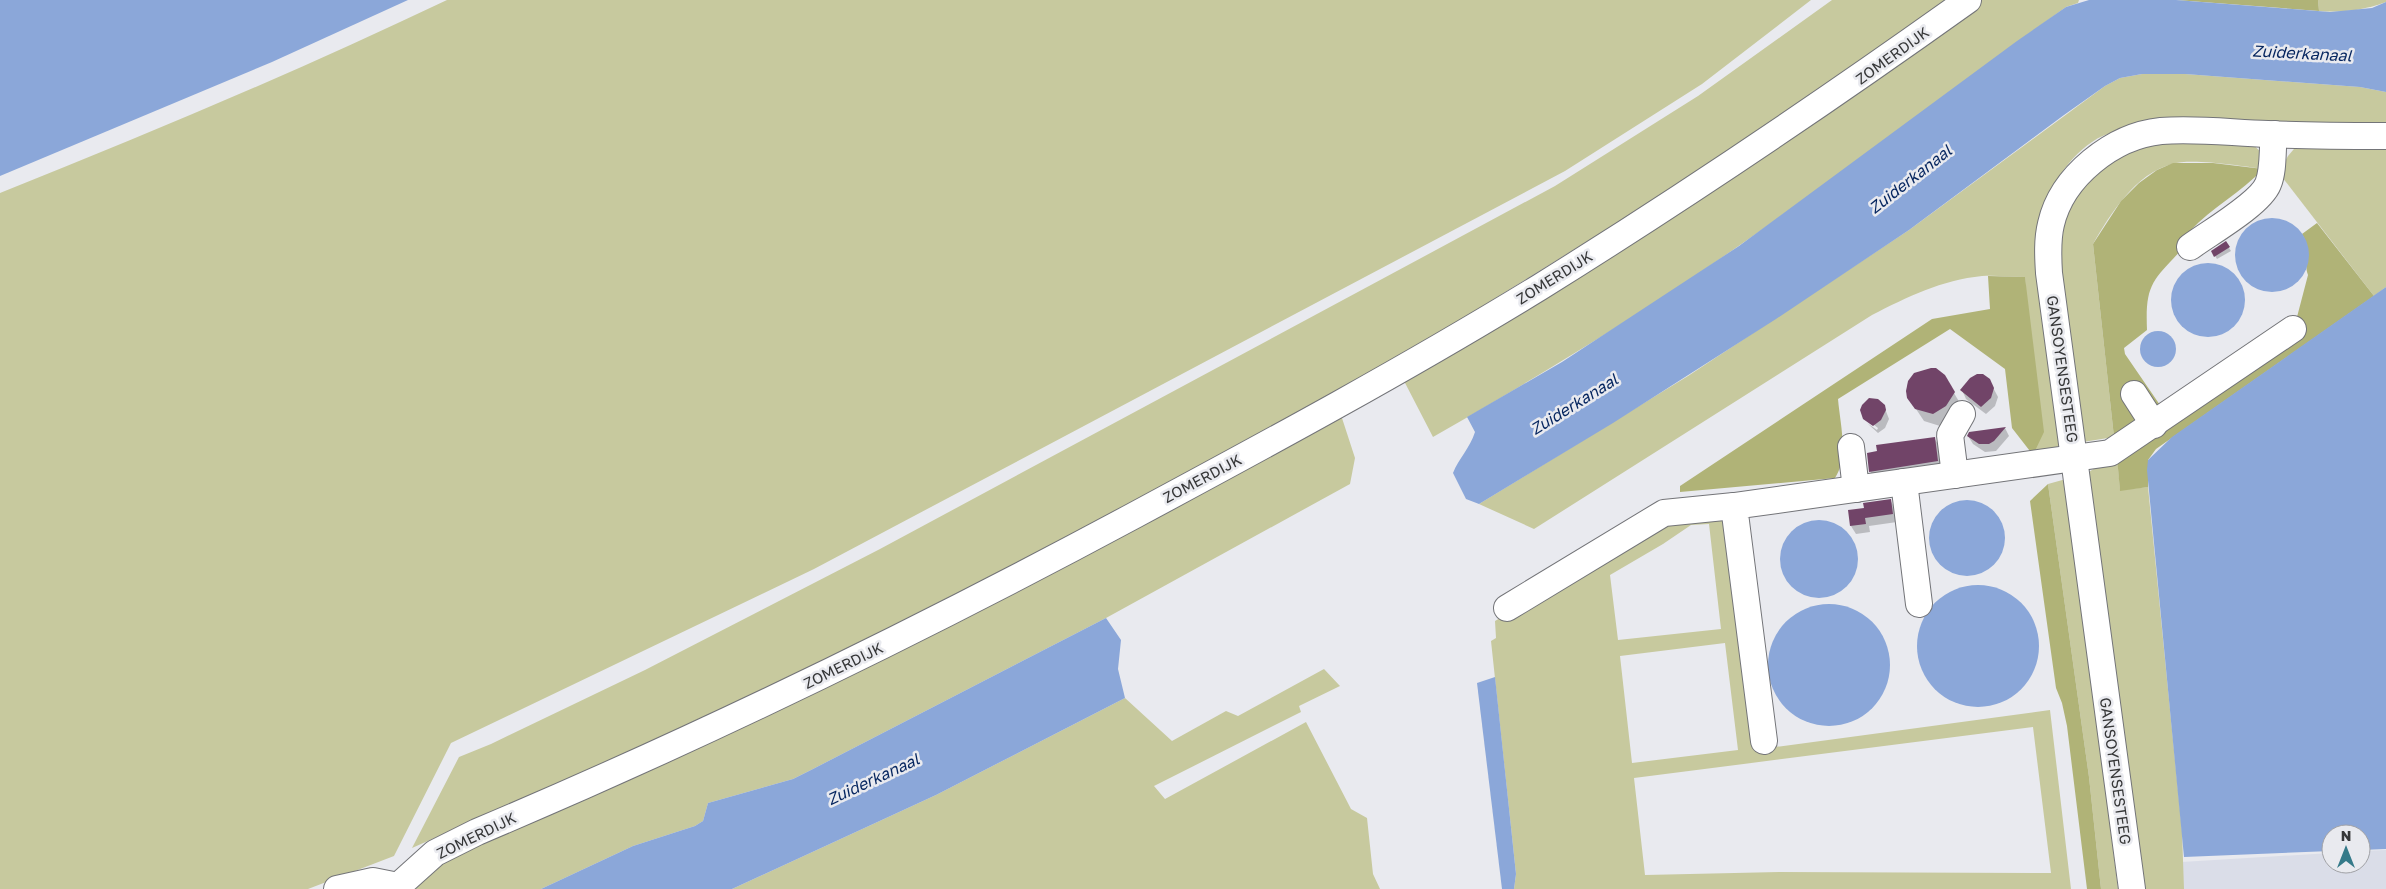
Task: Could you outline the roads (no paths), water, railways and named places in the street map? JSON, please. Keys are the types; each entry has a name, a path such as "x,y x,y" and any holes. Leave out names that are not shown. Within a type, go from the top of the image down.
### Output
{"street":[{"name":"ZOMERDIJK","path":"337,889 373,881 396,887 435,854 452,845 761,705 920,628 1214,472 1416,360 1538,287 1692,190 1830,99 1968,0"},
{"name":"GANSOYENSESTEEG","path":"2132,889 2047,251 2051,223 2062,195 2086,167 2111,148 2134,137 2176,130 2386,136"},
{"path":"2190,247 2252,203 2264,190 2269,180 2274,134"},
{"path":"1507,608 1664,514 2110,454 2293,329"},
{"path":"2134,394 2154,424"},
{"path":"1955,475 1950,435 1962,414"},
{"path":"1851,447 1856,489"},
{"path":"1904,482 1919,604"},
{"path":"1734,506 1764,740"}],"water":[{"path":"0,0 408,0 272,62 0,176"},
{"name":"Zuiderkanaal","path":"2089,0 2176,0 2330,12 2372,8 2386,2 2386,92 2360,87 2185,74 2142,74 2120,78 2105,86 2064,115 1909,230 1776,319 1613,423 1479,504 1466,499 1453,473 1475,432 1467,417 1562,362 1739,246 2017,41 2066,7"},
{"path":"2272,218 2286,221 2298,229 2306,241 2309,255 2306,269 2298,281 2286,289 2272,292 2258,289 2246,281 2238,269 2235,255 2238,241 2246,229 2258,221"},
{"path":"2208,263 2222,266 2234,274 2242,286 2245,300 2242,314 2234,326 2222,334 2208,337 2194,334 2182,326 2174,314 2171,300 2174,286 2182,274 2194,266"},
{"path":"2386,287 2386,849 2371,850 2371,824 2321,824 2321,851 2184,857 2147,470 2148,460 2172,437"},
{"path":"2158,331 2165,332 2171,336 2175,342 2175,356 2171,362 2165,366 2158,367 2151,366 2145,362 2141,356 2140,349 2141,342 2145,336 2151,332"},
{"path":"1967,500 1981,503 1994,511 2002,524 2005,538 2002,552 1994,565 1981,573 1967,576 1953,573 1940,565 1932,552 1929,538 1932,524 1940,511 1953,503"},
{"path":"1819,520 1834,523 1847,531 1855,544 1858,559 1855,574 1847,587 1834,595 1819,598 1804,595 1791,587 1783,574 1780,559 1783,544 1791,531 1804,523"},
{"path":"1978,585 1990,586 2001,590 2012,595 2021,603 2029,612 2034,623 2038,634 2038,658 2034,669 2029,680 2021,689 2012,697 2001,702 1990,706 1978,707 1966,706 1955,702 1944,697 1935,689 1927,680 1922,669 1918,658 1917,646 1918,634 1922,623 1927,612 1935,603 1944,595 1955,590 1966,586"},
{"path":"1829,604 1852,609 1872,622 1885,642 1890,665 1885,688 1872,708 1852,721 1829,726 1806,721 1786,708 1773,688 1768,665 1773,642 1786,622 1806,609"},
{"name":"Zuiderkanaal","path":"1106,618 1121,640 1118,669 1125,698 936,795 732,889 541,889 633,846 695,826 703,821 708,803 793,779"},
{"path":"1495,677 1516,874 1514,889 1502,889 1477,683"}]}
